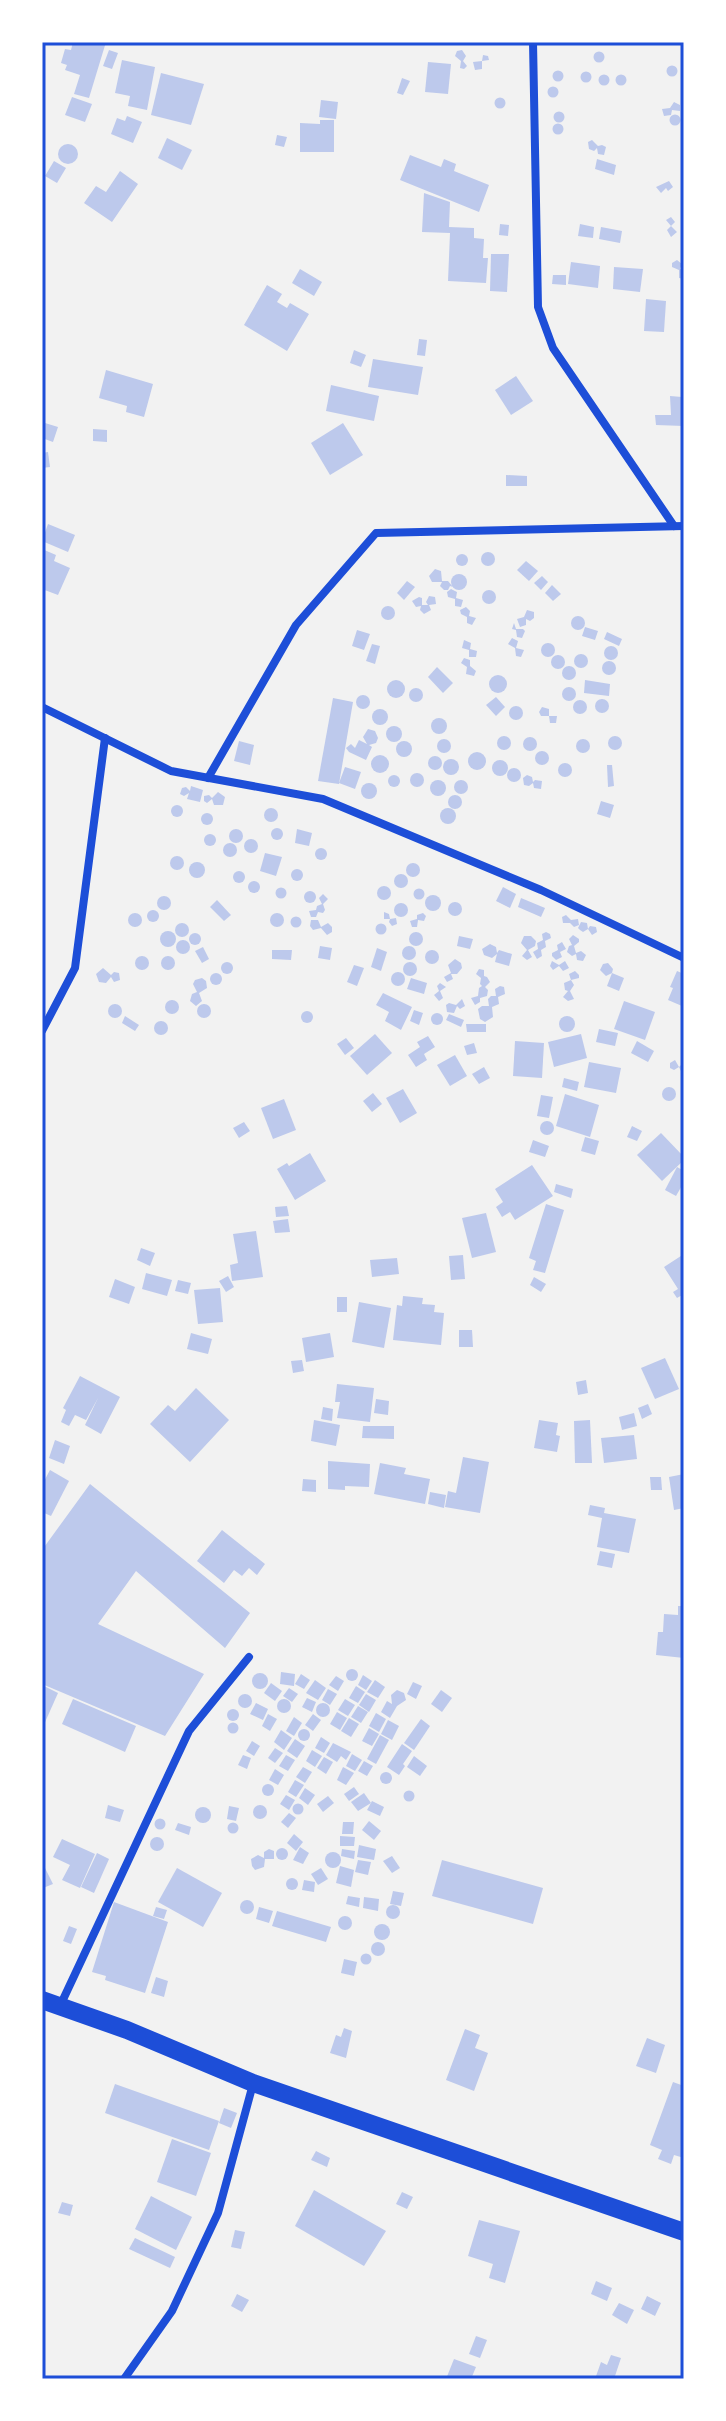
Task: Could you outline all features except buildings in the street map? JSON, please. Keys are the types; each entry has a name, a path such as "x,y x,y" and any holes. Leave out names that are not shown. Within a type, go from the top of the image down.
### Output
{"main road":[{"path":"51,2003 127,2030 253,2083 684,2232"}],"street":[{"path":"533,42 538,307 553,348 679,526"},
{"path":"208,778 296,625 376,533 679,526"},
{"path":"42,707 171,771 323,799 541,890 684,958"},
{"path":"42,1031 75,968 105,738"},
{"path":"51,2003 189,1731 249,1657"},
{"path":"124,2379 172,2311 218,2213 253,2083"}]}
